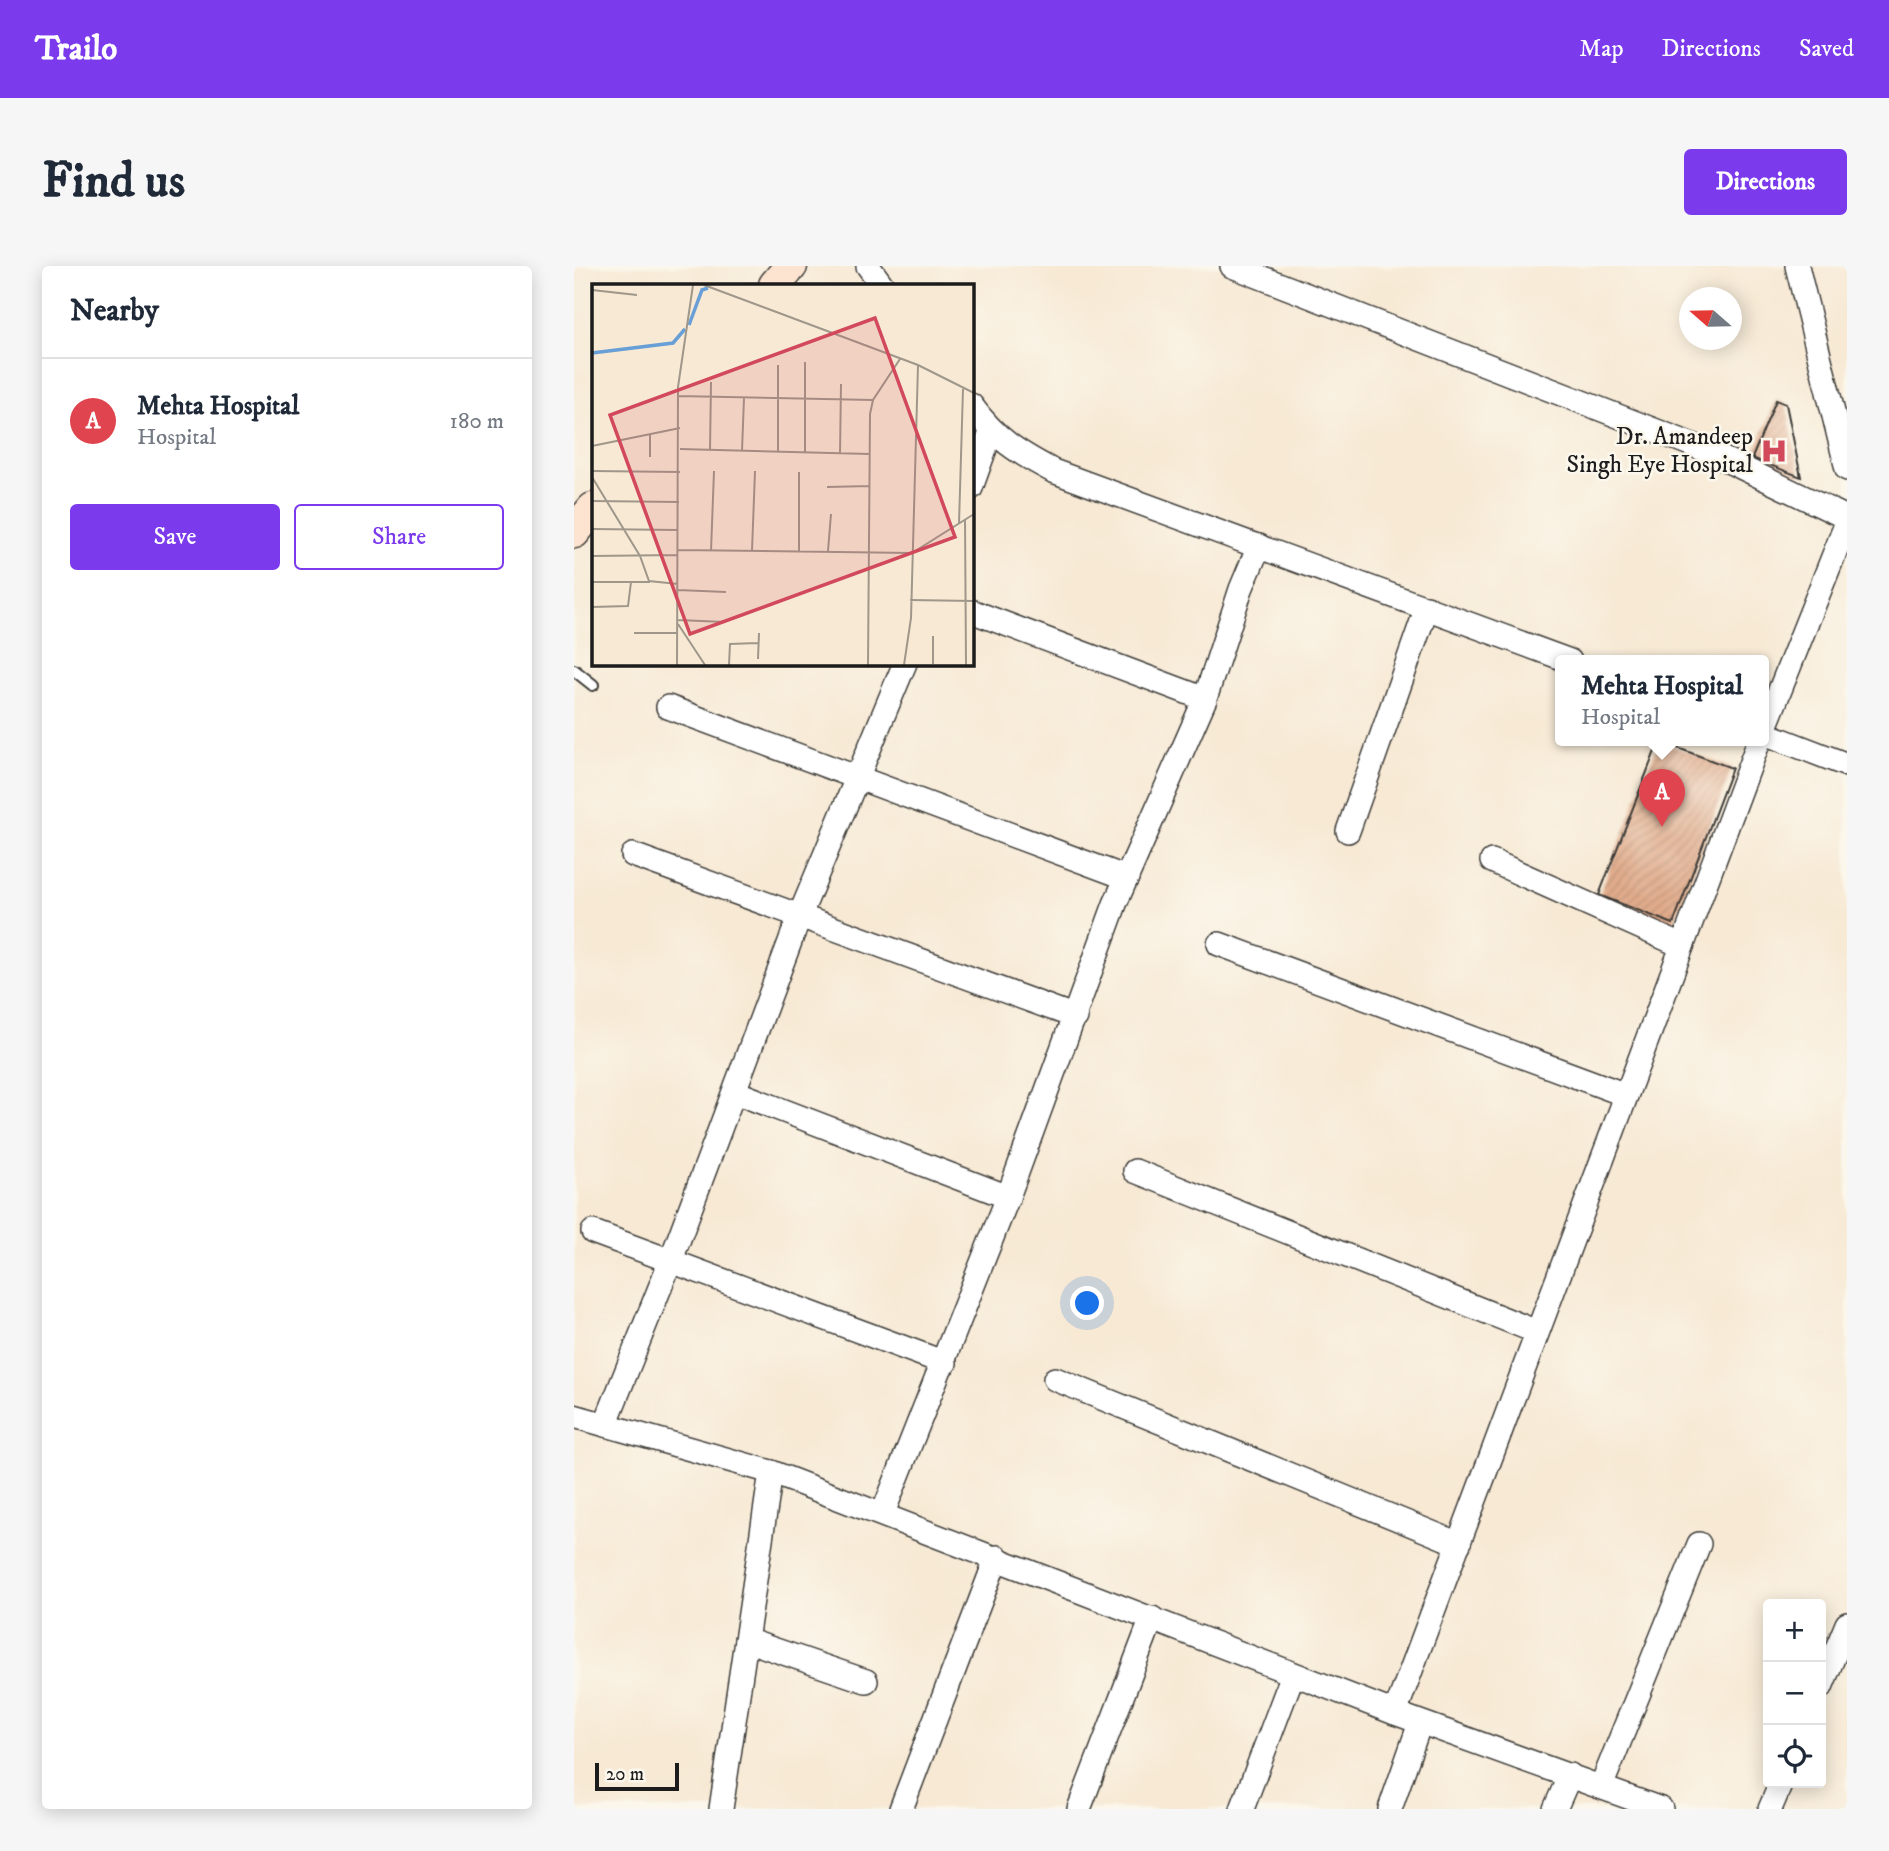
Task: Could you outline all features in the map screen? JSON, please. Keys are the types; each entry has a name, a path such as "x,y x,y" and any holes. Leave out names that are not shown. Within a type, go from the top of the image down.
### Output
{"street":[{"path":"776,284 791,266"},
{"path":"868,266 881,284"},
{"path":"1232,266 1703,449 1847,520 1769,717"},
{"path":"1797,266 1847,469"},
{"path":"973,408 991,432 1015,451 1053,471 1555,655"},
{"path":"973,482 991,432"},
{"path":"574,532 592,510"},
{"path":"883,1513 945,1363 1126,878 1205,699 1241,589 1259,546"},
{"path":"1348,831 1427,607"},
{"path":"973,612 1205,699"},
{"path":"605,1425 671,1260 800,915 904,665"},
{"path":"668,707 1126,878"},
{"path":"1769,734 1847,765"},
{"path":"1395,1713 1757,746"},
{"path":"633,855 1076,1017"},
{"path":"1492,861 1682,946"},
{"path":"1219,944 1626,1095"},
{"path":"735,1092 1008,1197"},
{"path":"1135,1171 1537,1332"},
{"path":"593,1232 945,1363"},
{"path":"1055,1379 1459,1544"},
{"path":"574,1416 771,1472 997,1557 1420,1723 1661,1809"},
{"path":"721,1809 771,1472"},
{"path":"1601,1787 1699,1544"},
{"path":"901,1809 997,1557"},
{"path":"1079,1809 1152,1618"},
{"path":"1826,1675 1847,1624"},
{"path":"746,1640 866,1681"},
{"path":"1242,1809 1293,1674"},
{"path":"1390,1809 1420,1723"},
{"path":"1555,1809 1570,1775"},
{"path":"1770,1809 1779,1788"}],"lane":[{"path":"574,670 593,685"}],"building":[{"path":"1776,400 1786,404 1801,477 1752,458"},
{"path":"1657,746 1673,746 1732,768 1673,924 1599,895"}],"place":[{"name":"Dr. Amandeep Singh Eye Hospital","path":"1774,451"},
{"name":"Mehta Hospital","path":"1662,827"}]}
